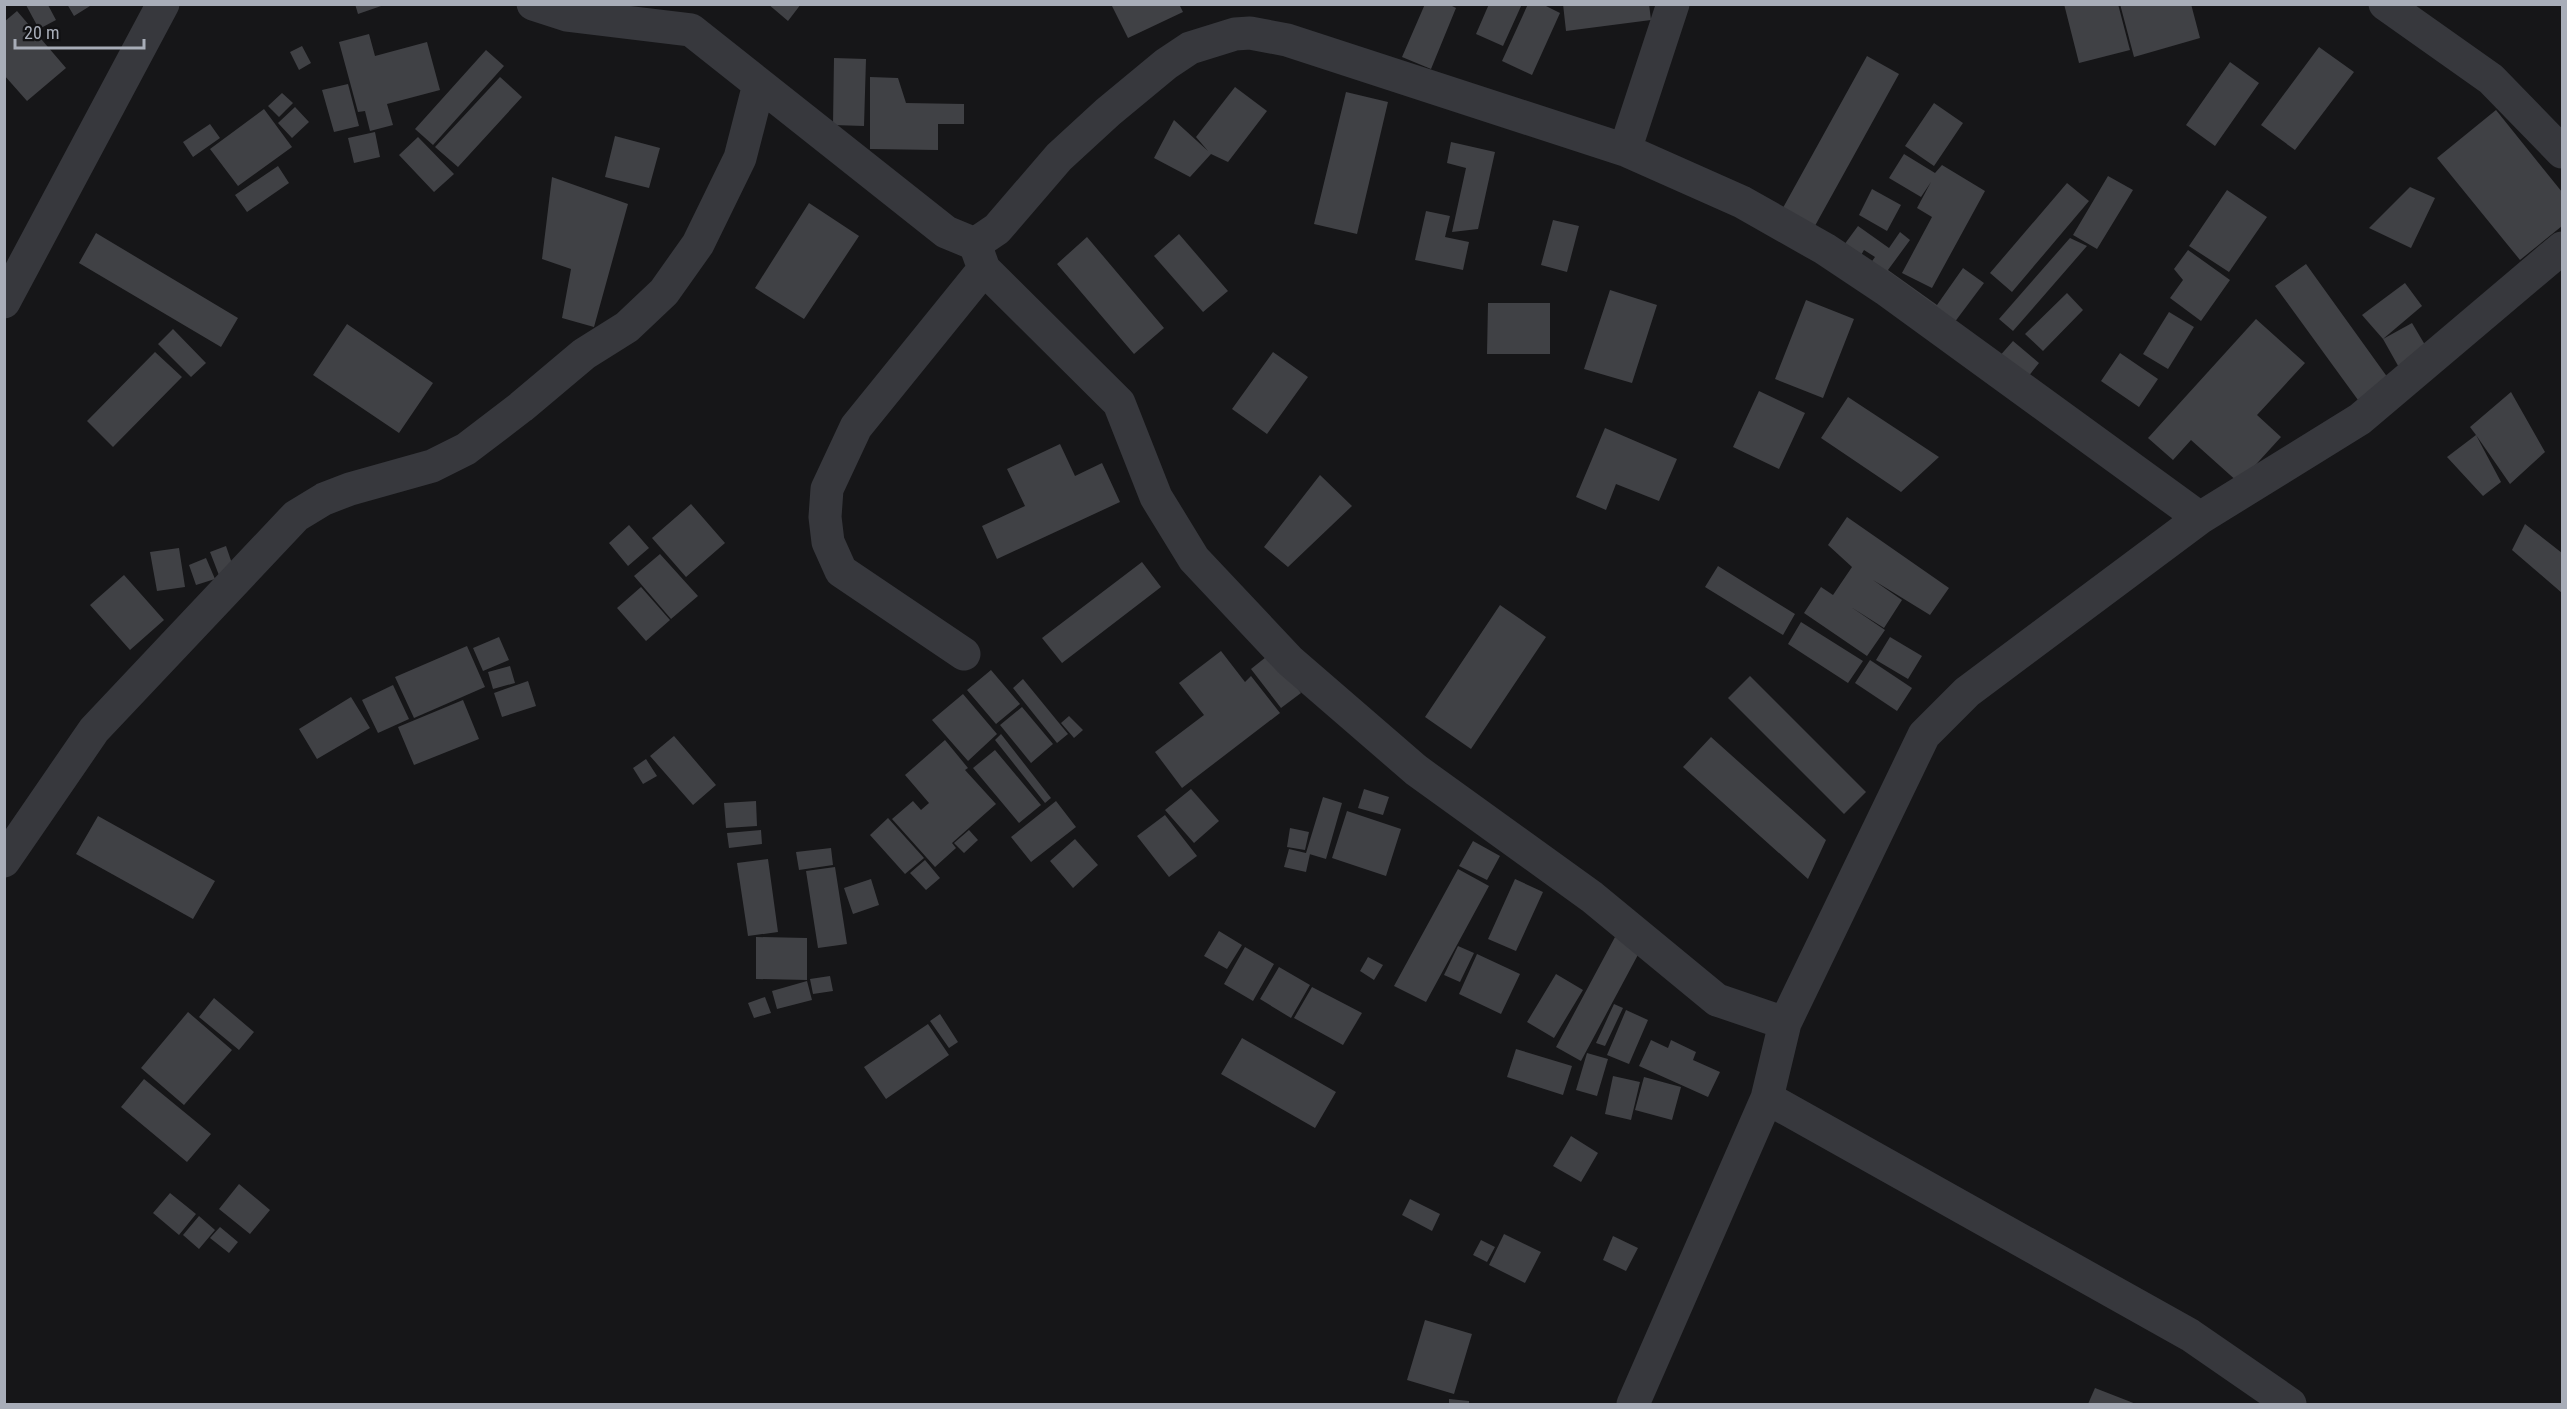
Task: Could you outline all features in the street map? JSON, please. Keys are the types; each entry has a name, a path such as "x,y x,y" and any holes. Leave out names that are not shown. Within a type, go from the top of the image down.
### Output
{"street":[{"path":"4,302 164,4"},
{"path":"532,4 567,15 691,30 979,256 1119,403 1156,497 1194,559 1290,662 1416,770 1592,897 1718,1000 1785,1023"},
{"path":"1625,150 1673,4"},
{"path":"2385,4 2491,79 2562,152"},
{"path":"964,654 841,571 828,542 825,517 827,489 856,427 997,229 1059,156 1108,112 1190,48 1234,34 1250,33 1287,40 1625,150 1742,202 1825,249 1885,289 2200,518"},
{"path":"4,861 94,730 296,516 324,499 350,489 432,466 466,448 521,407 584,354 627,327 664,292 698,244 727,188 740,158 759,84"},
{"path":"1633,1404 1767,1098 1785,1023 1924,735 1967,692 2200,518 2360,419 2562,248"},
{"path":"1767,1098 2190,1335 2290,1404"}],"building":[{"path":"67,4 89,4 90,6 74,16"},
{"path":"355,4 384,4 384,5 358,14"},
{"path":"768,4 801,4 788,21"},
{"path":"1111,4 1179,4 1183,12 1128,38"},
{"path":"1425,4 1448,4 1456,8 1431,69 1402,57"},
{"path":"1489,4 1522,4 1503,46 1476,34"},
{"path":"1528,4 1542,4 1560,13 1532,75 1502,61"},
{"path":"1563,4 1649,4 1651,20 1566,31"},
{"path":"2064,4 2118,4 2130,50 2079,63"},
{"path":"2120,4 2191,4 2200,38 2134,57"},
{"path":"26,5 48,5 56,20 39,29"},
{"path":"17,11 66,68 27,101 4,75 4,22"},
{"path":"369,34 375,56 427,42 440,90 387,104 393,125 370,131 365,111 358,112 339,42"},
{"path":"302,46 311,63 299,70 290,52"},
{"path":"2319,47 2354,72 2295,150 2261,125"},
{"path":"486,50 504,66 433,145 415,129"},
{"path":"1867,56 1899,74 1811,233 1779,215"},
{"path":"834,58 866,59 864,126 833,125"},
{"path":"2230,62 2259,83 2215,146 2186,125"},
{"path":"500,77 522,97 458,167 435,147"},
{"path":"870,77 898,78 906,103 964,104 964,124 938,124 938,150 870,149"},
{"path":"348,84 359,126 334,132 322,90"},
{"path":"1235,87 1267,111 1228,162 1211,154 1190,177 1154,158 1174,120 1208,151 1196,137"},
{"path":"1346,92 1388,102 1357,234 1314,224"},
{"path":"282,93 293,103 279,117 268,106"},
{"path":"1934,103 1963,123 1934,166 1905,146"},
{"path":"295,107 309,122 292,138 278,123"},
{"path":"264,109 292,147 238,186 210,149"},
{"path":"2496,110 2562,192 2562,226 2520,260 2437,158"},
{"path":"210,124 220,138 193,157 183,142"},
{"path":"375,132 380,157 354,163 348,138"},
{"path":"615,136 660,148 649,188 605,177"},
{"path":"418,137 454,174 434,192 399,155"},
{"path":"1451,142 1495,152 1478,229 1452,232 1466,168 1447,163"},
{"path":"1904,154 1935,173 1942,165 1985,191 1932,288 1902,273 1932,217 1917,208 1931,182 1921,197 1889,178"},
{"path":"278,166 289,183 247,212 235,195"},
{"path":"2108,176 2133,190 2097,249 2073,235"},
{"path":"552,177 628,204 594,327 562,318 571,269 542,259"},
{"path":"2067,183 2089,201 2012,292 1990,273"},
{"path":"2410,187 2435,198 2411,248 2369,228"},
{"path":"1872,189 1901,205 1887,231 1859,215"},
{"path":"2227,190 2267,217 2229,272 2189,246"},
{"path":"809,203 859,236 804,319 755,288"},
{"path":"1426,211 1450,216 1445,237 1469,242 1463,270 1415,260"},
{"path":"1553,220 1579,226 1567,272 1541,265"},
{"path":"1858,226 1889,248 1900,232 1910,240 1888,270 1937,305 1963,268 1984,283 1948,331 1865,271 1875,257 1864,250 1860,257 1844,245"},
{"path":"96,233 238,318 221,347 79,263"},
{"path":"1179,234 1228,291 1203,312 1154,256"},
{"path":"1087,237 1164,328 1134,354 1057,264"},
{"path":"2070,238 2087,246 2013,331 1999,319"},
{"path":"2188,250 2230,280 2201,321 2170,298 2183,280 2174,269"},
{"path":"2306,264 2388,378 2358,400 2275,286"},
{"path":"2405,283 2422,306 2383,339 2362,315"},
{"path":"1610,290 1657,305 1632,383 1584,369"},
{"path":"2067,293 2083,310 2043,351 2025,334"},
{"path":"1806,300 1854,319 1823,398 1775,379"},
{"path":"1488,303 1550,303 1550,354 1487,354"},
{"path":"2169,312 2194,327 2168,369 2143,354"},
{"path":"2256,319 2305,363 2257,415 2281,437 2239,483 2191,440 2173,460 2148,438"},
{"path":"2412,323 2431,355 2401,371 2383,339"},
{"path":"347,324 433,383 399,433 313,375"},
{"path":"173,329 206,363 191,377 158,344"},
{"path":"2013,341 2039,363 2024,382 1997,359"},
{"path":"155,352 182,377 113,447 87,421"},
{"path":"1273,352 1308,377 1267,434 1232,409"},
{"path":"2120,353 2158,379 2139,407 2101,381"},
{"path":"1759,391 1805,413 1779,469 1733,447"},
{"path":"2511,392 2545,452 2510,484 2470,427"},
{"path":"1848,397 1939,457 1901,492 1821,438"},
{"path":"1605,428 1677,459 1659,501 1616,484 1606,510 1576,497"},
{"path":"2476,435 2501,482 2483,496 2447,457"},
{"path":"1060,444 1075,476 1102,463 1120,502 997,559 982,526 1025,506 1007,469"},
{"path":"1320,475 1352,506 1288,567 1264,547"},
{"path":"691,504 725,543 686,577 652,538"},
{"path":"1847,517 1949,588 1930,615 1873,580 1902,600 1884,628 1851,607 1885,630 1867,656 1804,613 1821,587 1833,595 1852,567 1828,545"},
{"path":"2525,524 2562,553 2562,593 2512,550"},
{"path":"629,525 649,548 628,566 609,543"},
{"path":"226,546 237,578 222,583 210,552"},
{"path":"179,548 185,587 157,591 150,552"},
{"path":"660,554 698,596 671,619 634,576"},
{"path":"206,558 215,579 196,585 189,565"},
{"path":"1142,562 1161,587 1062,663 1042,638"},
{"path":"1718,566 1795,614 1783,635 1705,587"},
{"path":"124,575 164,620 130,650 90,605"},
{"path":"641,587 670,620 646,641 617,608"},
{"path":"1500,605 1546,637 1471,749 1425,717"},
{"path":"1801,622 1863,661 1848,683 1788,644"},
{"path":"499,637 509,660 483,671 473,648"},
{"path":"1890,637 1922,656 1908,679 1876,660"},
{"path":"467,646 485,687 414,718 395,677"},
{"path":"1221,651 1245,682 1251,676 1280,713 1182,788 1155,752 1204,715 1179,683"},
{"path":"1271,653 1301,693 1281,708 1251,669"},
{"path":"1870,660 1912,688 1897,711 1855,683"},
{"path":"510,666 515,683 493,689 488,672"},
{"path":"991,670 1020,704 996,724 967,690"},
{"path":"1750,676 1866,792 1844,814 1728,698"},
{"path":"1023,679 1068,734 1057,743 1013,688"},
{"path":"528,681 536,706 502,717 494,693"},
{"path":"393,685 409,719 378,733 362,700"},
{"path":"963,694 997,734 968,761 932,720"},
{"path":"351,697 370,728 317,759 299,729"},
{"path":"463,700 479,739 414,765 398,727"},
{"path":"1022,707 1053,744 1031,763 1000,725"},
{"path":"1069,716 1083,730 1074,738 1061,723"},
{"path":"1001,734 1051,798 1045,803 995,740"},
{"path":"674,736 716,785 693,805 650,756"},
{"path":"1711,737 1826,840 1808,879 1683,767"},
{"path":"945,740 968,768 965,770 996,804 952,843 956,848 935,867 892,819 913,801 921,810 929,803 905,775"},
{"path":"995,750 1041,805 1019,823 973,768"},
{"path":"646,759 657,776 643,784 633,768"},
{"path":"1191,789 1219,821 1194,843 1165,810"},
{"path":"1364,789 1389,797 1383,815 1358,808"},
{"path":"1323,797 1342,803 1326,859 1306,853"},
{"path":"756,801 757,826 726,828 724,803"},
{"path":"1056,801 1076,827 1031,862 1011,837"},
{"path":"1347,811 1401,829 1386,876 1332,858"},
{"path":"1165,815 1197,856 1169,877 1137,836"},
{"path":"98,816 215,881 193,919 76,854"},
{"path":"888,818 924,858 905,874 870,835"},
{"path":"1290,828 1309,832 1305,850 1287,847"},
{"path":"761,830 762,844 729,848 727,833"},
{"path":"969,830 978,840 964,853 954,843"},
{"path":"1075,839 1098,865 1073,888 1050,861"},
{"path":"1473,841 1500,856 1487,880 1459,866"},
{"path":"831,848 833,865 799,870 796,852"},
{"path":"1289,849 1310,854 1306,872 1284,867"},
{"path":"768,859 778,932 748,936 737,863"},
{"path":"925,860 940,878 926,890 910,873"},
{"path":"835,867 847,944 818,948 806,871"},
{"path":"1458,869 1489,886 1426,1002 1394,986"},
{"path":"871,879 879,905 853,914 844,888"},
{"path":"1515,879 1543,892 1516,951 1488,939"},
{"path":"1219,931 1242,945 1227,969 1204,956"},
{"path":"756,937 807,938 807,980 756,979"},
{"path":"1615,937 1640,951 1581,1061 1556,1047"},
{"path":"1458,946 1474,953 1460,982 1444,975"},
{"path":"1245,947 1274,964 1253,1001 1224,984"},
{"path":"1477,954 1520,974 1501,1014 1459,994"},
{"path":"1368,957 1383,965 1374,980 1360,971"},
{"path":"1279,967 1310,985 1291,1018 1260,999"},
{"path":"1556,974 1583,990 1554,1038 1527,1022"},
{"path":"830,976 833,991 813,994 810,979"},
{"path":"807,981 812,1000 777,1009 772,991"},
{"path":"1312,987 1362,1013 1343,1045 1294,1018"},
{"path":"765,997 771,1013 754,1018 748,1003"},
{"path":"214,998 254,1032 239,1050 199,1017"},
{"path":"1614,1004 1623,1008 1605,1046 1596,1043"},
{"path":"1626,1010 1648,1020 1629,1064 1607,1055"},
{"path":"188,1012 232,1050 184,1105 141,1068"},
{"path":"940,1014 958,1042 949,1048 930,1021"},
{"path":"928,1024 949,1055 886,1099 864,1067"},
{"path":"1242,1038 1336,1092 1315,1128 1221,1074"},
{"path":"1651,1040 1668,1048 1671,1040 1696,1052 1693,1060 1720,1072 1708,1097 1639,1066"},
{"path":"1516,1049 1572,1066 1563,1095 1507,1077"},
{"path":"1587,1053 1608,1059 1597,1096 1576,1090"},
{"path":"1613,1076 1640,1082 1631,1120 1605,1114"},
{"path":"1644,1077 1681,1087 1672,1120 1635,1110"},
{"path":"144,1079 211,1134 187,1162 121,1107"},
{"path":"1571,1136 1598,1153 1581,1182 1553,1166"},
{"path":"239,1184 270,1210 250,1234 219,1209"},
{"path":"170,1193 196,1214 179,1235 153,1213"},
{"path":"1410,1199 1440,1214 1432,1231 1402,1215"},
{"path":"199,1216 215,1230 199,1249 183,1235"},
{"path":"220,1227 238,1242 229,1253 210,1238"},
{"path":"1504,1234 1541,1252 1525,1283 1489,1265"},
{"path":"1613,1236 1638,1248 1626,1271 1603,1260"},
{"path":"1481,1240 1495,1247 1487,1262 1473,1255"},
{"path":"1425,1320 1472,1334 1454,1394 1407,1380"},
{"path":"2095,1388 2136,1404 2088,1404"},
{"path":"1449,1399 1469,1401 1469,1404 1449,1404"}]}
